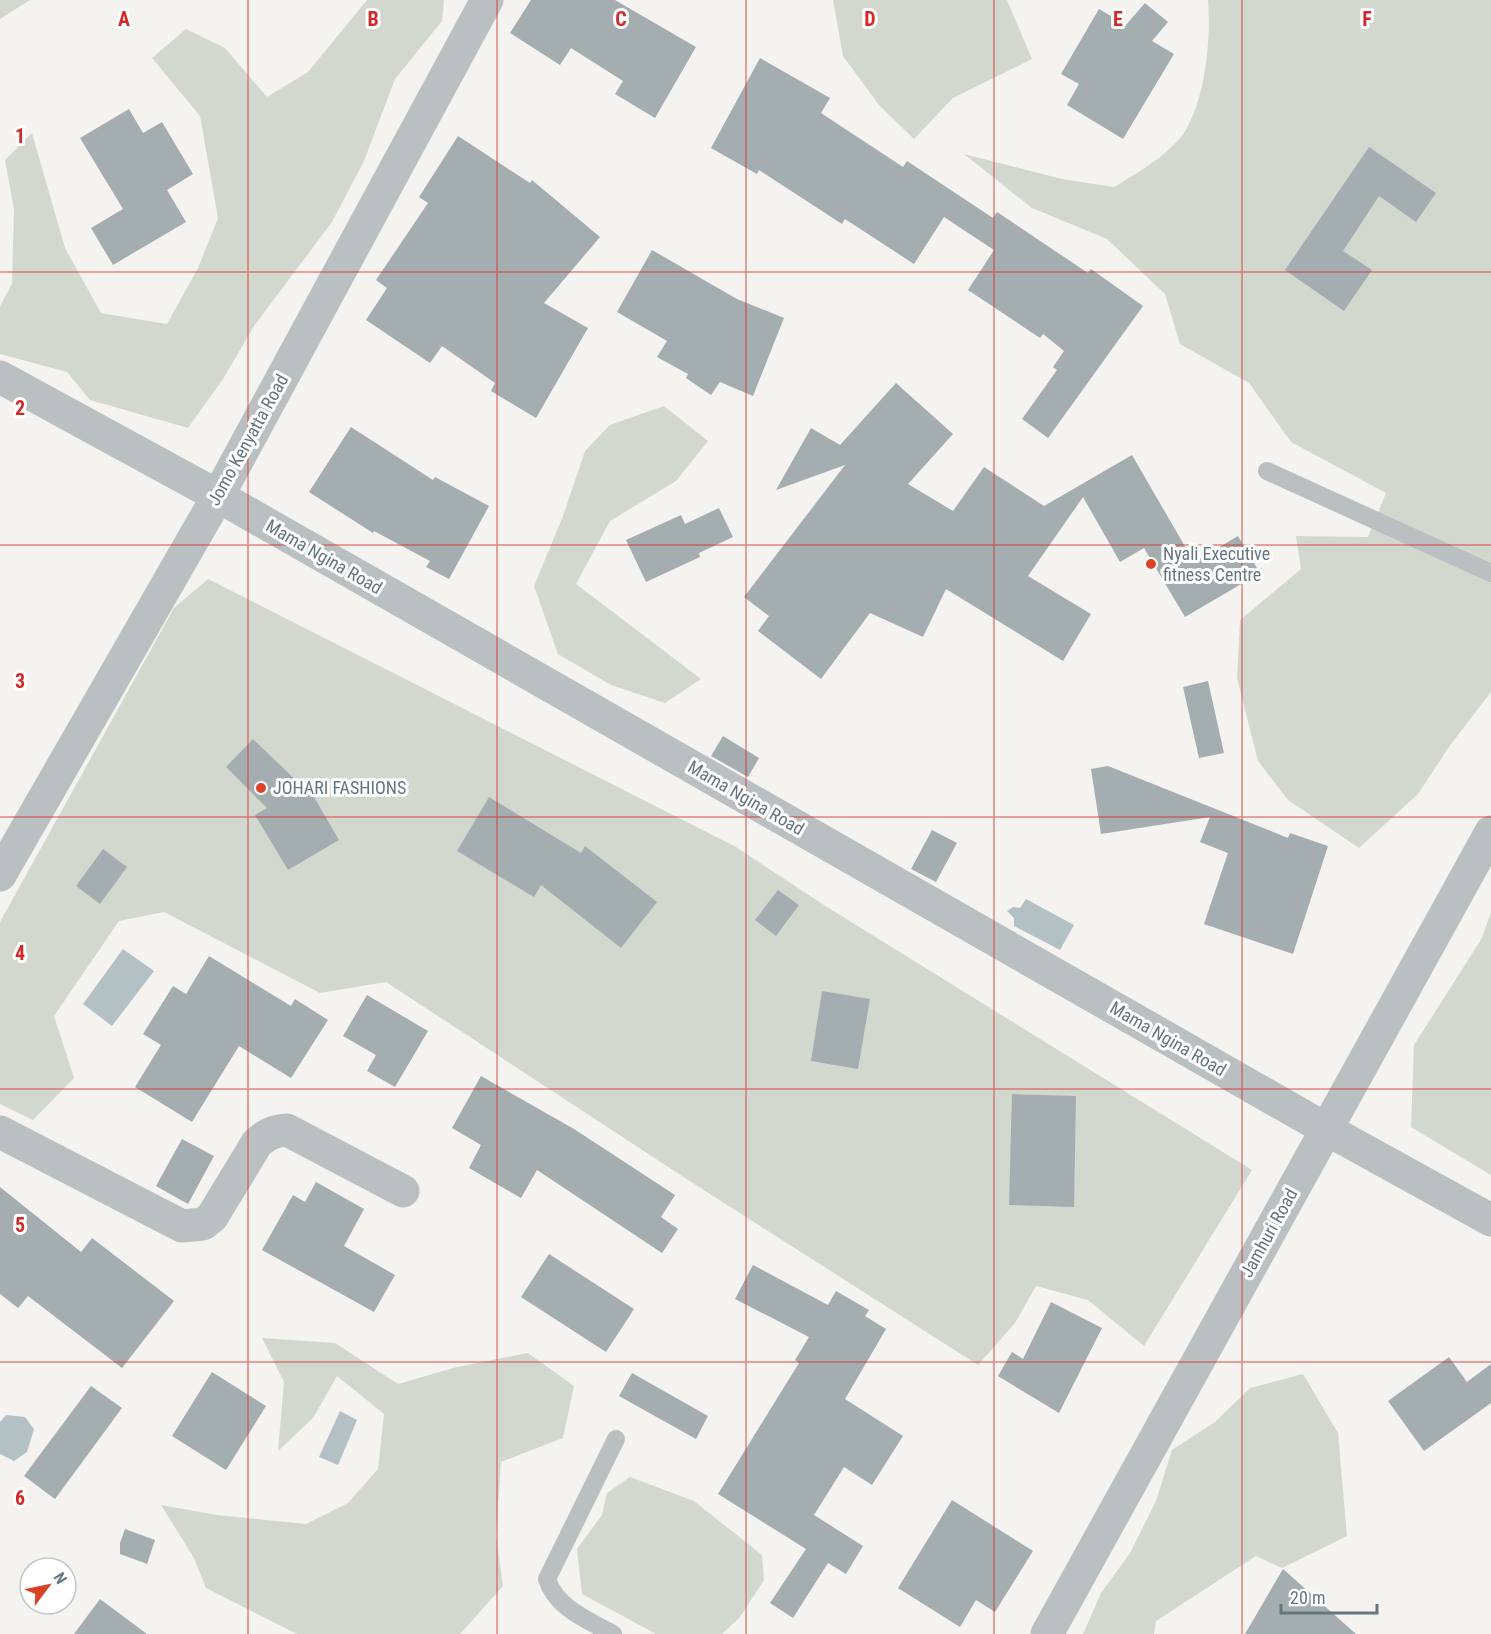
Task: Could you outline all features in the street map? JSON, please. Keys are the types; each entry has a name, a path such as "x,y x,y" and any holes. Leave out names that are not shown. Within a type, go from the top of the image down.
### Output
{"street":[{"name":"Jomo Kenyatta Road","path":"0,875 218,496 487,0"},
{"name":"Mama Ngina Road","path":"0,377 218,496 1326,1129 1491,1220"},
{"name":"Jamhuri Road","path":"1047,1634 1096,1550 1491,832"},
{"path":"0,1131 172,1223 183,1226 203,1224 212,1216 257,1143 266,1135 276,1131 287,1130 403,1191"}],"lane":[{"path":"1267,471 1491,573"},
{"path":"613,1634 565,1606 550,1589 547,1579 616,1439"}],"shaded area":[{"path":"0,0 30,0 0,19"},
{"path":"367,0 444,0 442,21 395,79 364,161 332,222 254,326 223,379 188,428 90,400 67,372 0,354 0,306 12,284 14,209 5,160 32,133 65,248 101,313 167,324 198,268 218,218 200,116 152,58 186,29 225,48 267,97 308,72"},
{"path":"833,0 1007,0 1032,59 953,98 914,139 879,105 843,56"},
{"path":"1208,0 1491,0 1491,692 1451,744 1418,794 1359,848 1288,800 1258,761 1237,678 1240,620 1301,569 1296,536 1368,537 1386,493 1291,442 1249,383 1180,344 1165,294 1107,239 1032,208 964,154 1062,179 1114,187 1134,175 1175,144 1188,126 1194,112 1203,81 1208,48"},
{"path":"664,406 708,441 676,481 610,521 576,584 701,679 665,703 611,685 558,654 534,586 563,516 585,451 610,425"},
{"path":"208,579 736,847 827,907 1252,1170 1144,1346 1088,1300 1036,1286 1015,1323 978,1365 685,1178 386,982 320,993 164,912 119,921 54,1016 74,1078 33,1120 0,1104 0,922 174,608"},
{"path":"1026,899 1074,925 1060,950 1014,926 1014,918 1007,911 1013,907 1020,908"},
{"path":"1491,912 1491,1175 1411,1127 1414,1045 1482,938"},
{"path":"123,949 154,971 112,1026 83,1004"},
{"path":"262,1338 335,1343 398,1384 457,1367 528,1353 574,1386 563,1438 501,1462 496,1536 503,1586 460,1634 297,1634 206,1588 194,1558 161,1505 217,1515 306,1524 348,1503 378,1469 384,1414 337,1376 313,1418 278,1451 284,1382"},
{"path":"1303,1374 1338,1433 1347,1536 1282,1568 1256,1556 1156,1621 1154,1634 1083,1634 1101,1593 1130,1553 1156,1501 1172,1450 1215,1422 1250,1388"},
{"path":"340,1411 357,1420 338,1465 319,1457"},
{"path":"6,1415 25,1417 34,1429 27,1452 14,1461 0,1454 0,1422"},
{"path":"630,1477 694,1501 762,1555 764,1580 740,1617 722,1634 656,1634 582,1594 577,1549 602,1515 607,1493"}],"building":[{"path":"531,0 615,0 696,47 655,118 615,94 623,81 571,48 560,65 510,33"},
{"path":"1145,3 1168,22 1152,41 1174,54 1123,139 1067,105 1079,84 1061,74 1099,9 1126,25"},
{"path":"760,58 830,98 821,113 903,167 907,161 993,218 997,212 1088,273 1091,269 1143,306 1048,438 1022,419 1057,370 1053,367 1064,351 1043,334 1040,338 968,290 994,250 944,217 914,264 845,219 842,224 759,170 757,174 711,148"},
{"path":"129,109 143,133 162,122 193,174 167,190 186,222 113,265 91,228 123,209 80,138"},
{"path":"458,136 530,183 532,180 600,237 544,303 588,328 536,418 491,391 495,383 442,346 430,363 366,320 387,288 376,280 428,203 419,197"},
{"path":"1369,147 1436,193 1416,222 1379,196 1343,251 1372,270 1344,311 1285,270"},
{"path":"652,250 737,299 784,318 753,396 720,382 711,395 686,378 688,374 657,357 667,341 617,312"},
{"path":"896,383 953,434 908,484 953,511 984,467 1044,506 1132,455 1194,562 1238,536 1260,573 1185,617 1144,548 1120,562 1083,497 1028,576 1091,614 1063,661 946,589 923,637 870,613 821,679 758,631 769,616 744,597 845,465 776,490 811,428 840,445"},
{"path":"351,427 433,480 435,477 489,506 449,579 426,567 430,561 374,531 373,533 309,492"},
{"path":"719,508 733,537 699,553 700,557 646,582 626,540 681,515 685,524"},
{"path":"1208,681 1224,753 1199,758 1183,687"},
{"path":"723,736 759,758 748,777 711,756"},
{"path":"253,739 303,787 307,785 339,840 288,870 255,815 267,808 226,767"},
{"path":"1108,766 1288,838 1290,833 1328,846 1293,954 1204,924 1228,853 1200,842 1210,817 1101,834 1091,769"},
{"path":"489,797 581,853 585,846 657,902 621,948 541,885 534,897 457,851"},
{"path":"932,830 957,843 936,882 911,869"},
{"path":"103,849 127,867 100,904 76,886"},
{"path":"778,890 799,905 776,936 755,920"},
{"path":"209,956 291,1006 295,999 328,1020 291,1078 239,1046 192,1122 135,1087 161,1045 143,1034 173,986 186,994"},
{"path":"822,991 870,999 858,1069 811,1061"},
{"path":"367,995 428,1031 395,1087 367,1071 376,1055 343,1036"},
{"path":"481,1076 574,1129 675,1195 661,1217 678,1229 662,1253 537,1170 521,1198 469,1168 481,1145 452,1128"},
{"path":"1012,1094 1076,1096 1074,1207 1009,1205"},
{"path":"182,1139 214,1156 188,1204 156,1186"},
{"path":"316,1182 364,1209 344,1246 395,1275 374,1312 262,1250 293,1195 305,1202"},
{"path":"0,1187 81,1252 92,1238 174,1301 122,1368 28,1296 18,1308 0,1294"},
{"path":"549,1254 634,1309 606,1352 521,1297"},
{"path":"753,1265 828,1305 836,1291 869,1310 865,1316 886,1329 845,1399 903,1436 872,1485 844,1467 814,1515 863,1546 846,1574 828,1563 793,1618 770,1603 806,1549 718,1494 799,1363 795,1360 809,1337 735,1299"},
{"path":"1051,1302 1102,1328 1059,1413 998,1376 1012,1352 1023,1359"},
{"path":"1449,1357 1467,1382 1491,1364 1491,1403 1424,1451 1388,1401"},
{"path":"212,1372 266,1406 226,1470 172,1436"},
{"path":"632,1373 708,1416 696,1439 619,1396"},
{"path":"91,1386 122,1408 55,1499 24,1476"},
{"path":"952,1500 1033,1551 995,1612 976,1600 960,1627 898,1588"},
{"path":"125,1529 155,1540 147,1564 120,1554 120,1543"},
{"path":"1283,1569 1356,1634 1245,1634"},
{"path":"100,1599 147,1634 74,1634"}],"place":[{"name":"Nyali Executive fitness Centre","path":"1151,564"},
{"name":"JOHARI FASHIONS","path":"261,788"}]}
